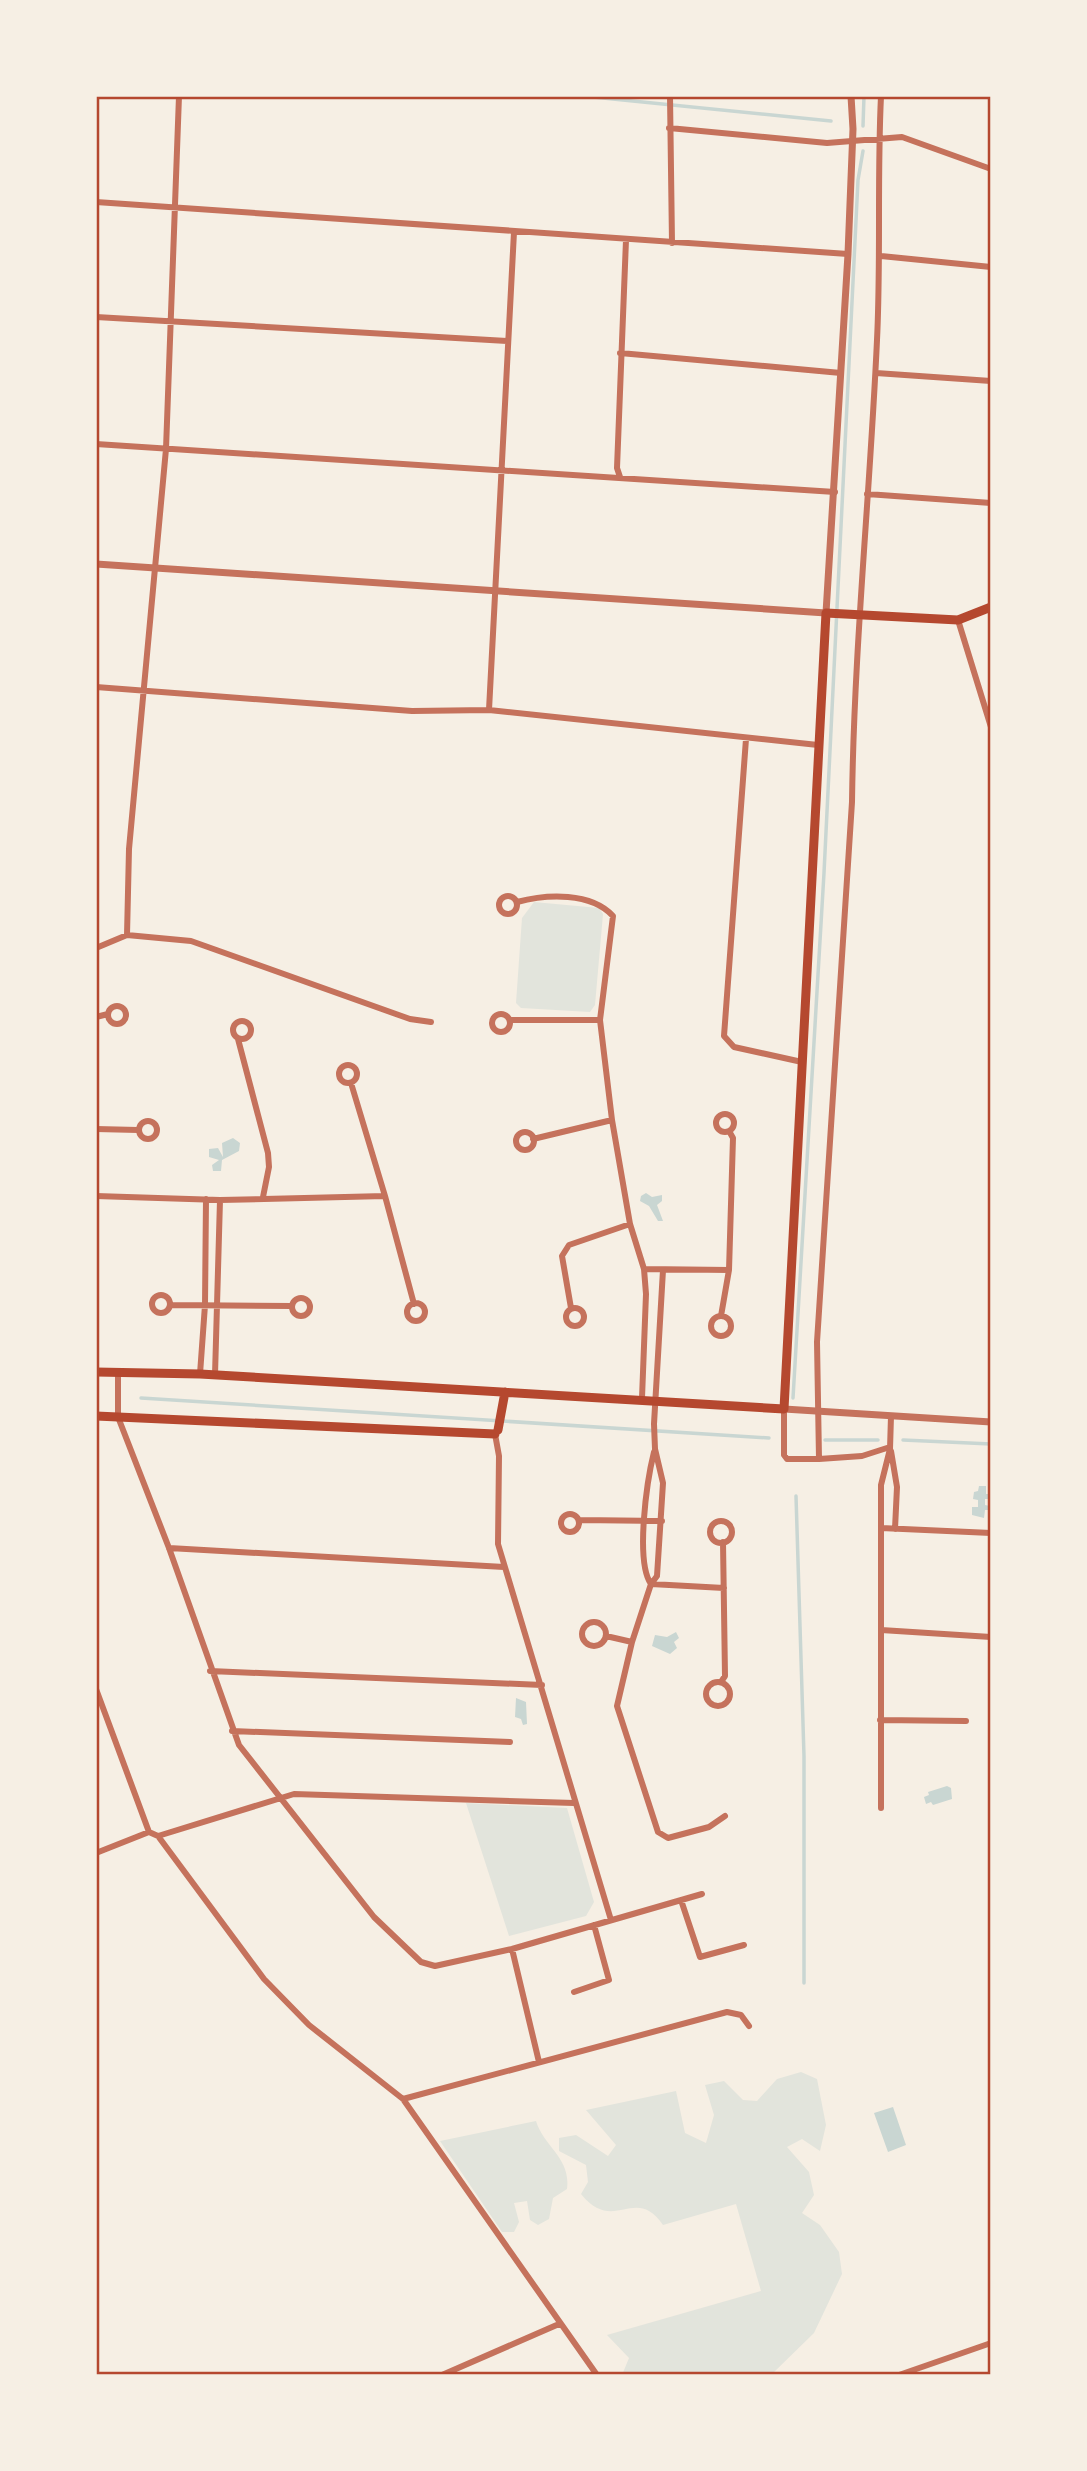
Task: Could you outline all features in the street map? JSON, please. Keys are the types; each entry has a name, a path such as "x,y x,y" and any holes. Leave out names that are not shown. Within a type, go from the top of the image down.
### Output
{"main road":[{"path":"96,1373 200,1374 642,1398 784,1409 818,745 835,613 958,620 991,607"},
{"path":"96,1416 496,1432 503,1416 505,1392"}],"street":[{"path":"127,936 129,849 166,449 179,96"},
{"path":"96,564 835,613 835,492 848,254 852,142 850,96"},
{"path":"819,1459 817,1342 852,814 860,614 876,373 881,256 878,137 881,96"},
{"path":"670,97 672,243"},
{"path":"669,128 827,143 902,137 991,169"},
{"path":"96,202 848,254"},
{"path":"489,710 498,591 500,470 514,232"},
{"path":"620,477 617,468 626,240"},
{"path":"881,256 991,267"},
{"path":"96,317 507,341"},
{"path":"620,353 841,373"},
{"path":"876,373 991,381"},
{"path":"96,444 835,492"},
{"path":"867,494 991,503"},
{"path":"958,620 991,727"},
{"path":"96,687 412,711 489,710 818,745"},
{"path":"746,739 724,1036 734,1047 803,1062"},
{"path":"517,902 545,897 591,901 600,903 613,916 600,1020 612,1121 630,1224 644,1269 646,1301 642,1398"},
{"path":"96,948 127,936 191,941 410,1019 432,1022"},
{"path":"96,1017 108,1014"},
{"path":"510,1020 600,1020"},
{"path":"238,1039 268,1153 269,1167 263,1197"},
{"path":"351,1083 414,1304"},
{"path":"533,1139 612,1121"},
{"path":"96,1129 138,1130"},
{"path":"722,1316 729,1270 733,1138 729,1130"},
{"path":"96,1196 220,1200 385,1196"},
{"path":"200,1374 205,1306 206,1199"},
{"path":"215,1375 220,1200"},
{"path":"571,1308 562,1256 564,1250 569,1245 630,1224"},
{"path":"644,1269 729,1270"},
{"path":"663,1270 658,1400 654,1424 655,1446 663,1482 657,1576 651,1584 632,1642 617,1706 658,1832 668,1838 709,1827 725,1816"},
{"path":"170,1305 292,1306"},
{"path":"118,1373 118,1417 169,1548 210,1671 239,1745 374,1917 421,1962 435,1966 512,1950 702,1894"},
{"path":"890,1448 862,1456 787,1459 784,1409 991,1422"},
{"path":"891,1416 890,1448 897,1487 895,1529"},
{"path":"496,1432 499,1456 496,1531 504,1567 611,1920"},
{"path":"655,1446 646,1484 644,1575 651,1584 723,1588"},
{"path":"881,1808 882,1475 890,1448"},
{"path":"580,1520 662,1521"},
{"path":"881,1528 991,1532"},
{"path":"721,1682 724,1676 723,1542"},
{"path":"169,1548 504,1567"},
{"path":"881,1630 991,1637"},
{"path":"606,1636 632,1642"},
{"path":"210,1671 541,1685"},
{"path":"96,1689 149,1832"},
{"path":"880,1720 966,1721"},
{"path":"232,1731 510,1742"},
{"path":"158,1836 282,1797 306,1794 574,1803"},
{"path":"96,1853 149,1832 158,1836 264,1979 309,2025 403,2099 597,2375"},
{"path":"681,1900 700,1957 744,1945"},
{"path":"574,1992 609,1980 594,1925"},
{"path":"512,1950 539,2062"},
{"path":"403,2099 727,2012 741,2015 748,2026"},
{"path":"442,2375 559,2324"},
{"path":"899,2375 991,2343"}],"shaded area":[{"path":"534,902 599,908 603,914 595,1005 590,1012 521,1008 516,1003 522,918"},
{"path":"233,1138 240,1143 239,1151 222,1160 221,1171 213,1171 212,1165 219,1160 209,1157 209,1149 218,1148 223,1157 222,1143"},
{"path":"646,1193 652,1197 662,1195 662,1201 657,1205 663,1221 658,1221 649,1206 640,1201 641,1196"},
{"path":"979,1486 986,1486 986,1494 991,1494 990,1499 985,1499 985,1505 990,1506 989,1510 985,1510 984,1518 972,1515 972,1507 978,1507 978,1500 973,1499"},
{"path":"676,1632 679,1638 674,1642 677,1648 670,1654 652,1646 655,1635 667,1637"},
{"path":"516,1698 526,1702 527,1724 523,1725 521,1719 515,1717"},
{"path":"947,1786 951,1788 952,1799 933,1805 931,1802 926,1804 924,1797 929,1795 928,1792"},
{"path":"466,1803 567,1808 594,1902 586,1916 509,1936"},
{"path":"801,2072 817,2079 826,2125 820,2151 802,2139 787,2147 809,2172 814,2195 802,2213 820,2225 839,2252 842,2274 814,2333 771,2375 622,2375 629,2358 607,2335 761,2291 736,2204 663,2225 653,2214 643,2209 604,2210 593,2205 581,2194 588,2182 586,2165 559,2151 559,2138 576,2135 608,2156 616,2145 586,2110 676,2091 685,2133 706,2143 714,2115 705,2085 724,2081 743,2100 757,2101 777,2079"},
{"path":"893,2107 906,2145 888,2152 874,2113"},
{"path":"536,2121 565,2169 567,2189 553,2198 549,2219 538,2225 530,2220 527,2201 514,2203 519,2222 514,2232 502,2232 440,2141"}],"waterway":[{"path":"583,96 831,121"},
{"path":"863,126 864,96"},
{"path":"793,1398 824,873 858,180 863,151"},
{"path":"141,1398 769,1438"},
{"path":"825,1440 878,1440"},
{"path":"903,1440 991,1444"},
{"path":"796,1496 804,1756 804,1983"}]}
